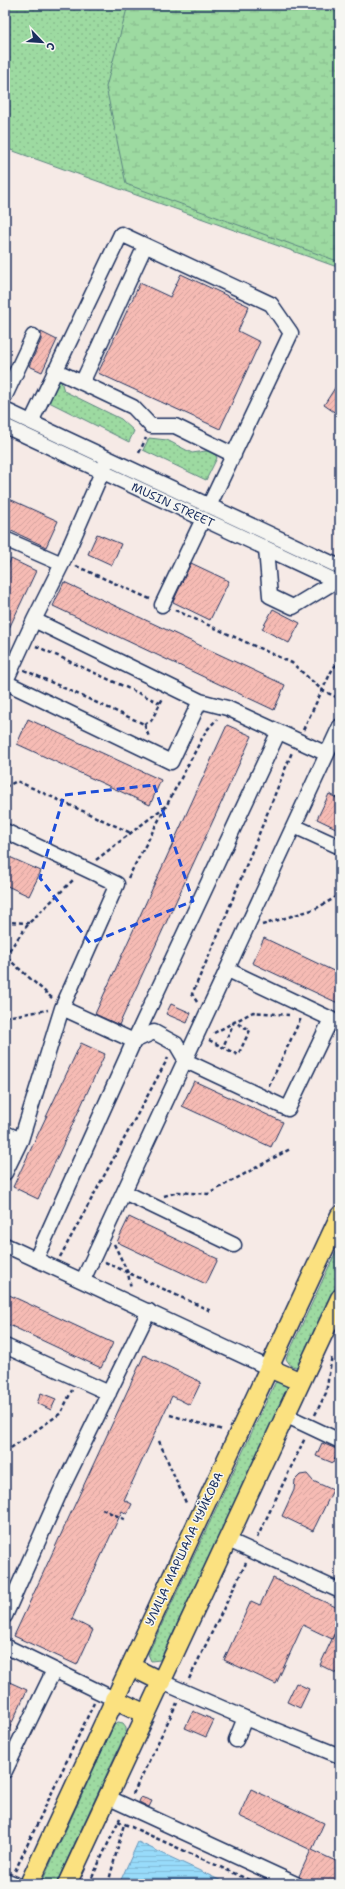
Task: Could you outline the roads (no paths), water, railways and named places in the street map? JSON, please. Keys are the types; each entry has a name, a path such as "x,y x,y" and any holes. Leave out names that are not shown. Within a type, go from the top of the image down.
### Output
{"main road":[{"name":"УЛИЦА МАРШАЛА ЧУЙКОВА","path":"29,1884 105,1698 130,1666 340,1215"},
{"path":"67,1884 340,1298"},
{"path":"269,1368 301,1382"},
{"path":"130,1666 162,1682"},
{"path":"105,1698 146,1714"}],"street":[{"path":"31,422 121,234 271,304 291,333 209,506"},
{"path":"82,383 145,246"},
{"path":"5,396 33,336"},
{"path":"55,370 133,407 151,426 175,426 234,455"},
{"name":"MUSIN STREET","path":"5,410 340,567"},
{"name":"MUSIN STREET","path":"5,426 338,582"},
{"path":"108,459 62,564 5,682 171,762 200,701"},
{"path":"162,604 203,519"},
{"path":"5,539 62,564"},
{"path":"266,548 270,596 293,607 338,582"},
{"path":"34,620 200,701 227,708 327,754"},
{"path":"83,1280 186,1060 199,1040 228,970 340,726"},
{"path":"36,1259 134,1041 278,732"},
{"path":"294,826 340,847"},
{"path":"5,831 117,884 62,1008 21,1140 5,1173"},
{"path":"62,1008 134,1041 154,1032 176,1044 186,1060 288,1109 331,1019 304,1012 228,970"},
{"path":"5,1133 21,1140"},
{"path":"124,1192 234,1245"},
{"path":"5,1244 269,1368"},
{"path":"5,1616 61,1490 149,1311"},
{"path":"5,1346 109,1393"},
{"path":"286,1415 340,1441"},
{"path":"228,1540 340,1591"},
{"path":"5,1646 54,1670 105,1698"},
{"path":"5,1770 54,1670"},
{"path":"162,1682 245,1718 340,1756"},
{"path":"236,1740 245,1718"},
{"path":"107,1797 296,1884"}],"water":[{"path":"138,1842 228,1884 119,1884"}]}
